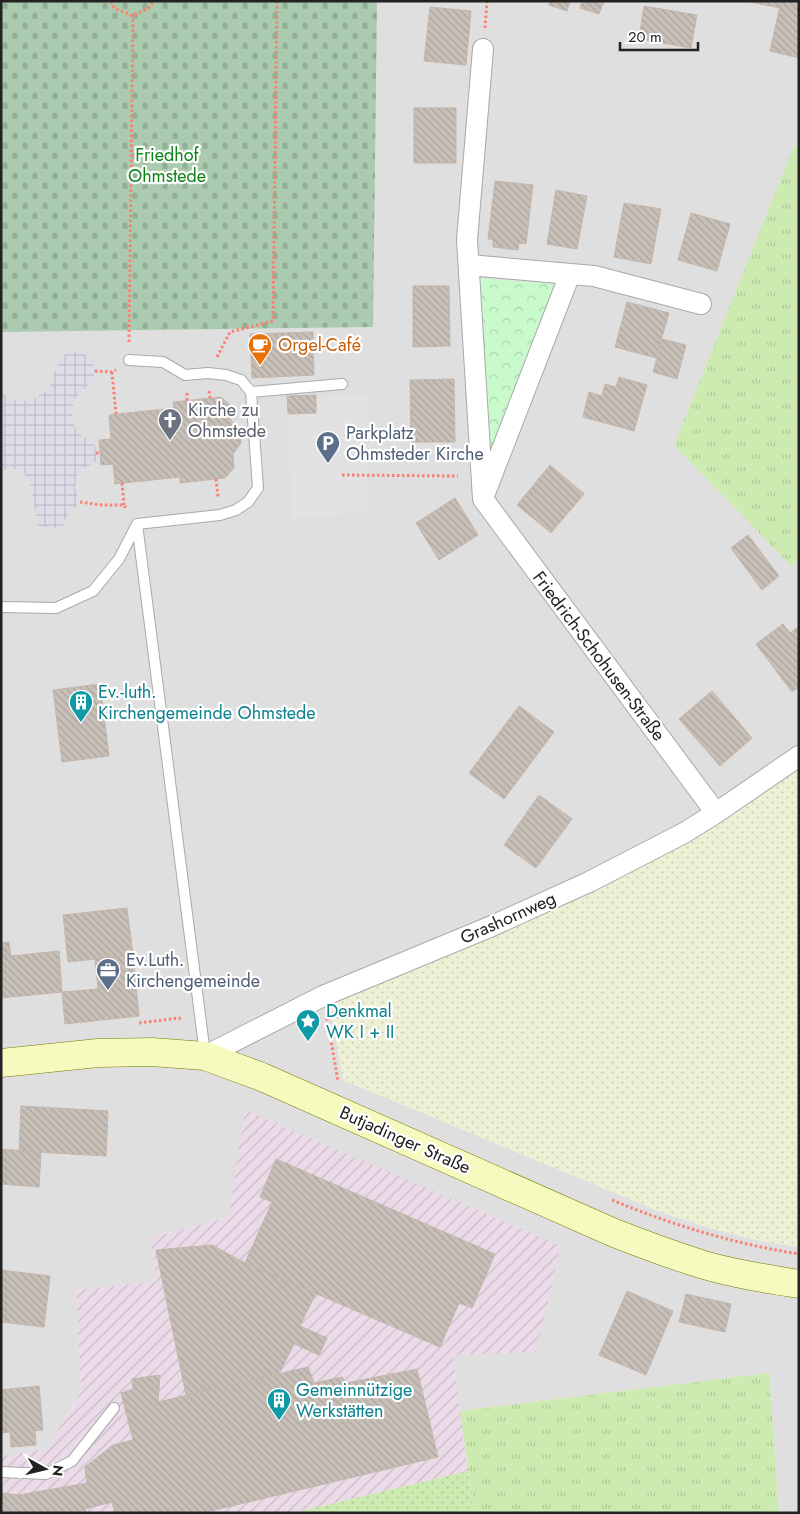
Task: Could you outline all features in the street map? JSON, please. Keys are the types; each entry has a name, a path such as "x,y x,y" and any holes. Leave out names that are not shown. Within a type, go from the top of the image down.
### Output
{"street":[{"path":"483,49 467,240 483,499"},
{"path":"469,265 594,276 701,304"},
{"path":"483,499 570,274"},
{"name":"Friedrich-Schohusen-Straße","path":"483,499 716,813"},
{"name":"Grashornweg","path":"205,1056 323,996 492,926 589,882 684,833 799,756"},
{"name":"Butjadinger Straße","path":"1,1063 98,1053 152,1052 205,1056 262,1077 612,1232 656,1249 705,1265 755,1277 799,1284"}],"lane":[{"path":"129,360 163,362 185,375 226,374 241,380 251,392 258,488 248,502 236,510 220,515 137,524"},
{"path":"251,392 342,384"},
{"path":"1,608 56,608 93,591 119,559 137,524"},
{"path":"137,524 205,1056"},
{"path":"1,1472 46,1474 72,1461 114,1408"}],"path":[{"path":"111,1 114,8 133,16"},
{"path":"133,16 150,7 154,1"},
{"path":"208,373 230,332 273,321 277,1"},
{"path":"129,336 133,16"},
{"path":"112,372 116,414"},
{"path":"342,476 481,476"},
{"path":"122,483 124,506 137,524"},
{"path":"80,502 124,506"},
{"path":"323,996 339,1085"}],"shaded area":[{"path":"1,1 799,1 799,147 793,147 791,566 799,559 799,768 343,1080 666,1214 713,1229 761,1241 799,1247 799,1513 779,1513 768,1373 460,1411 453,1355 246,1111 228,1217 150,1238 157,1281 76,1290 81,1390 47,1450 1,1456"},
{"path":"72,351 83,353 92,360 95,371 92,382 75,398 72,410 73,422 77,432 95,445 97,461 81,470 76,478 75,488 80,502 69,512 62,529 38,526 30,483 24,473 13,468 1,471 1,392 9,399 31,401 49,389 62,356"},
{"name":"Parkplatz Ohmsteder Kirche","path":"367,395 368,512 292,518 287,416 318,414 317,398"},
{"path":"245,1110 561,1246 536,1352 453,1355 468,1471 293,1513 1,1513 1,1456 47,1449 81,1391 76,1290 157,1281 150,1238 228,1217"}],"green space":[{"name":"Friedhof Ohmstede","path":"1,1 377,1 373,327 1,332"},
{"path":"794,146 799,147 799,559 791,566 674,445"},
{"path":"479,278 555,284 490,454"},
{"path":"799,768 799,1247 761,1241 713,1229 666,1214 343,1080 329,1003 688,841 753,801"},
{"path":"769,1373 779,1513 474,1513 460,1411"},
{"path":"468,1471 474,1513 293,1513"}],"building":[{"path":"550,1 570,1 567,11 549,5"},
{"path":"582,1 604,1 599,14 580,8"},
{"path":"746,1 781,1 780,8"},
{"path":"781,1 799,1 799,58 770,51"},
{"path":"644,6 697,15 691,48 639,39"},
{"path":"430,7 471,11 466,65 424,61"},
{"path":"414,108 456,108 456,163 414,163"},
{"path":"495,181 533,185 526,244 519,243 518,250 493,247 493,240 488,239"},
{"path":"556,190 587,196 577,249 547,244"},
{"path":"624,203 661,209 651,264 614,257"},
{"path":"691,213 730,224 717,271 678,260"},
{"path":"413,286 449,286 450,346 413,347"},
{"path":"627,302 669,313 656,358 615,347"},
{"path":"313,332 314,375 252,378 250,334"},
{"path":"662,339 686,345 677,379 653,372"},
{"path":"619,377 647,385 634,431 583,417 589,392 602,396 605,384 616,387"},
{"path":"454,379 455,442 411,442 410,380"},
{"path":"316,395 316,413 288,414 287,396"},
{"name":"Kirche zu Ohmstede","path":"221,397 230,405 231,421 240,428 241,443 233,454 234,468 225,478 180,483 180,477 115,484 113,464 101,465 99,440 111,439 109,415 174,408 173,402"},
{"path":"550,465 584,494 551,533 517,505"},
{"path":"455,498 478,535 439,560 416,523"},
{"path":"748,535 779,576 762,590 731,548"},
{"path":"783,624 790,633 799,626 799,687 792,692 756,644"},
{"name":"Ev.-luth. Kirchengemeinde Ohmstede","path":"100,684 109,756 62,762 53,690"},
{"path":"712,691 752,738 720,766 679,719"},
{"path":"519,706 554,732 504,799 469,773"},
{"path":"539,795 572,819 536,868 504,845"},
{"path":"127,908 133,955 68,962 63,915"},
{"path":"9,942 11,956 59,951 62,992 1,998 1,943"},
{"name":"Ev.Luth. Kirchengemeinde","path":"133,955 139,1016 65,1024 62,992 98,989 95,959"},
{"path":"21,1106 108,1111 106,1156 19,1151"},
{"path":"1,1149 41,1152 39,1187 1,1184"},
{"path":"276,1159 495,1254 472,1308 459,1303 440,1347 245,1263 272,1202 260,1197"},
{"path":"212,1245 245,1263 316,1293 300,1326 327,1338 319,1355 294,1344 279,1374 186,1395 156,1250"},
{"path":"1,1270 50,1276 44,1327 1,1322"},
{"path":"627,1291 673,1311 646,1375 599,1355"},
{"path":"686,1294 731,1304 725,1332 679,1322"},
{"name":"Gemeinnützige Werkstätten","path":"308,1367 314,1383 342,1377 346,1383 417,1369 438,1457 202,1513 115,1513 112,1502 85,1509 86,1513 1,1513 1,1493 19,1495 87,1483 85,1467 113,1445 133,1440 121,1393 133,1389 132,1379 160,1375 158,1402"},
{"path":"39,1386 43,1430 35,1431 36,1445 11,1447 10,1432 1,1433 1,1390"}],"place":[{"name":"Orgel-Café","path":"260,366"},
{"name":"Kirche zu Ohmstede","path":"170,441"},
{"name":"Parkplatz Ohmsteder Kirche","path":"328,464"},
{"name":"Ev.-luth. Kirchengemeinde Ohmstede","path":"81,723"},
{"name":"Ev.Luth. Kirchengemeinde","path":"108,991"},
{"name":"Denkmal WK I + II","path":"308,1042"},
{"name":"Gemeinnützige Werkstätten","path":"279,1421"}]}
